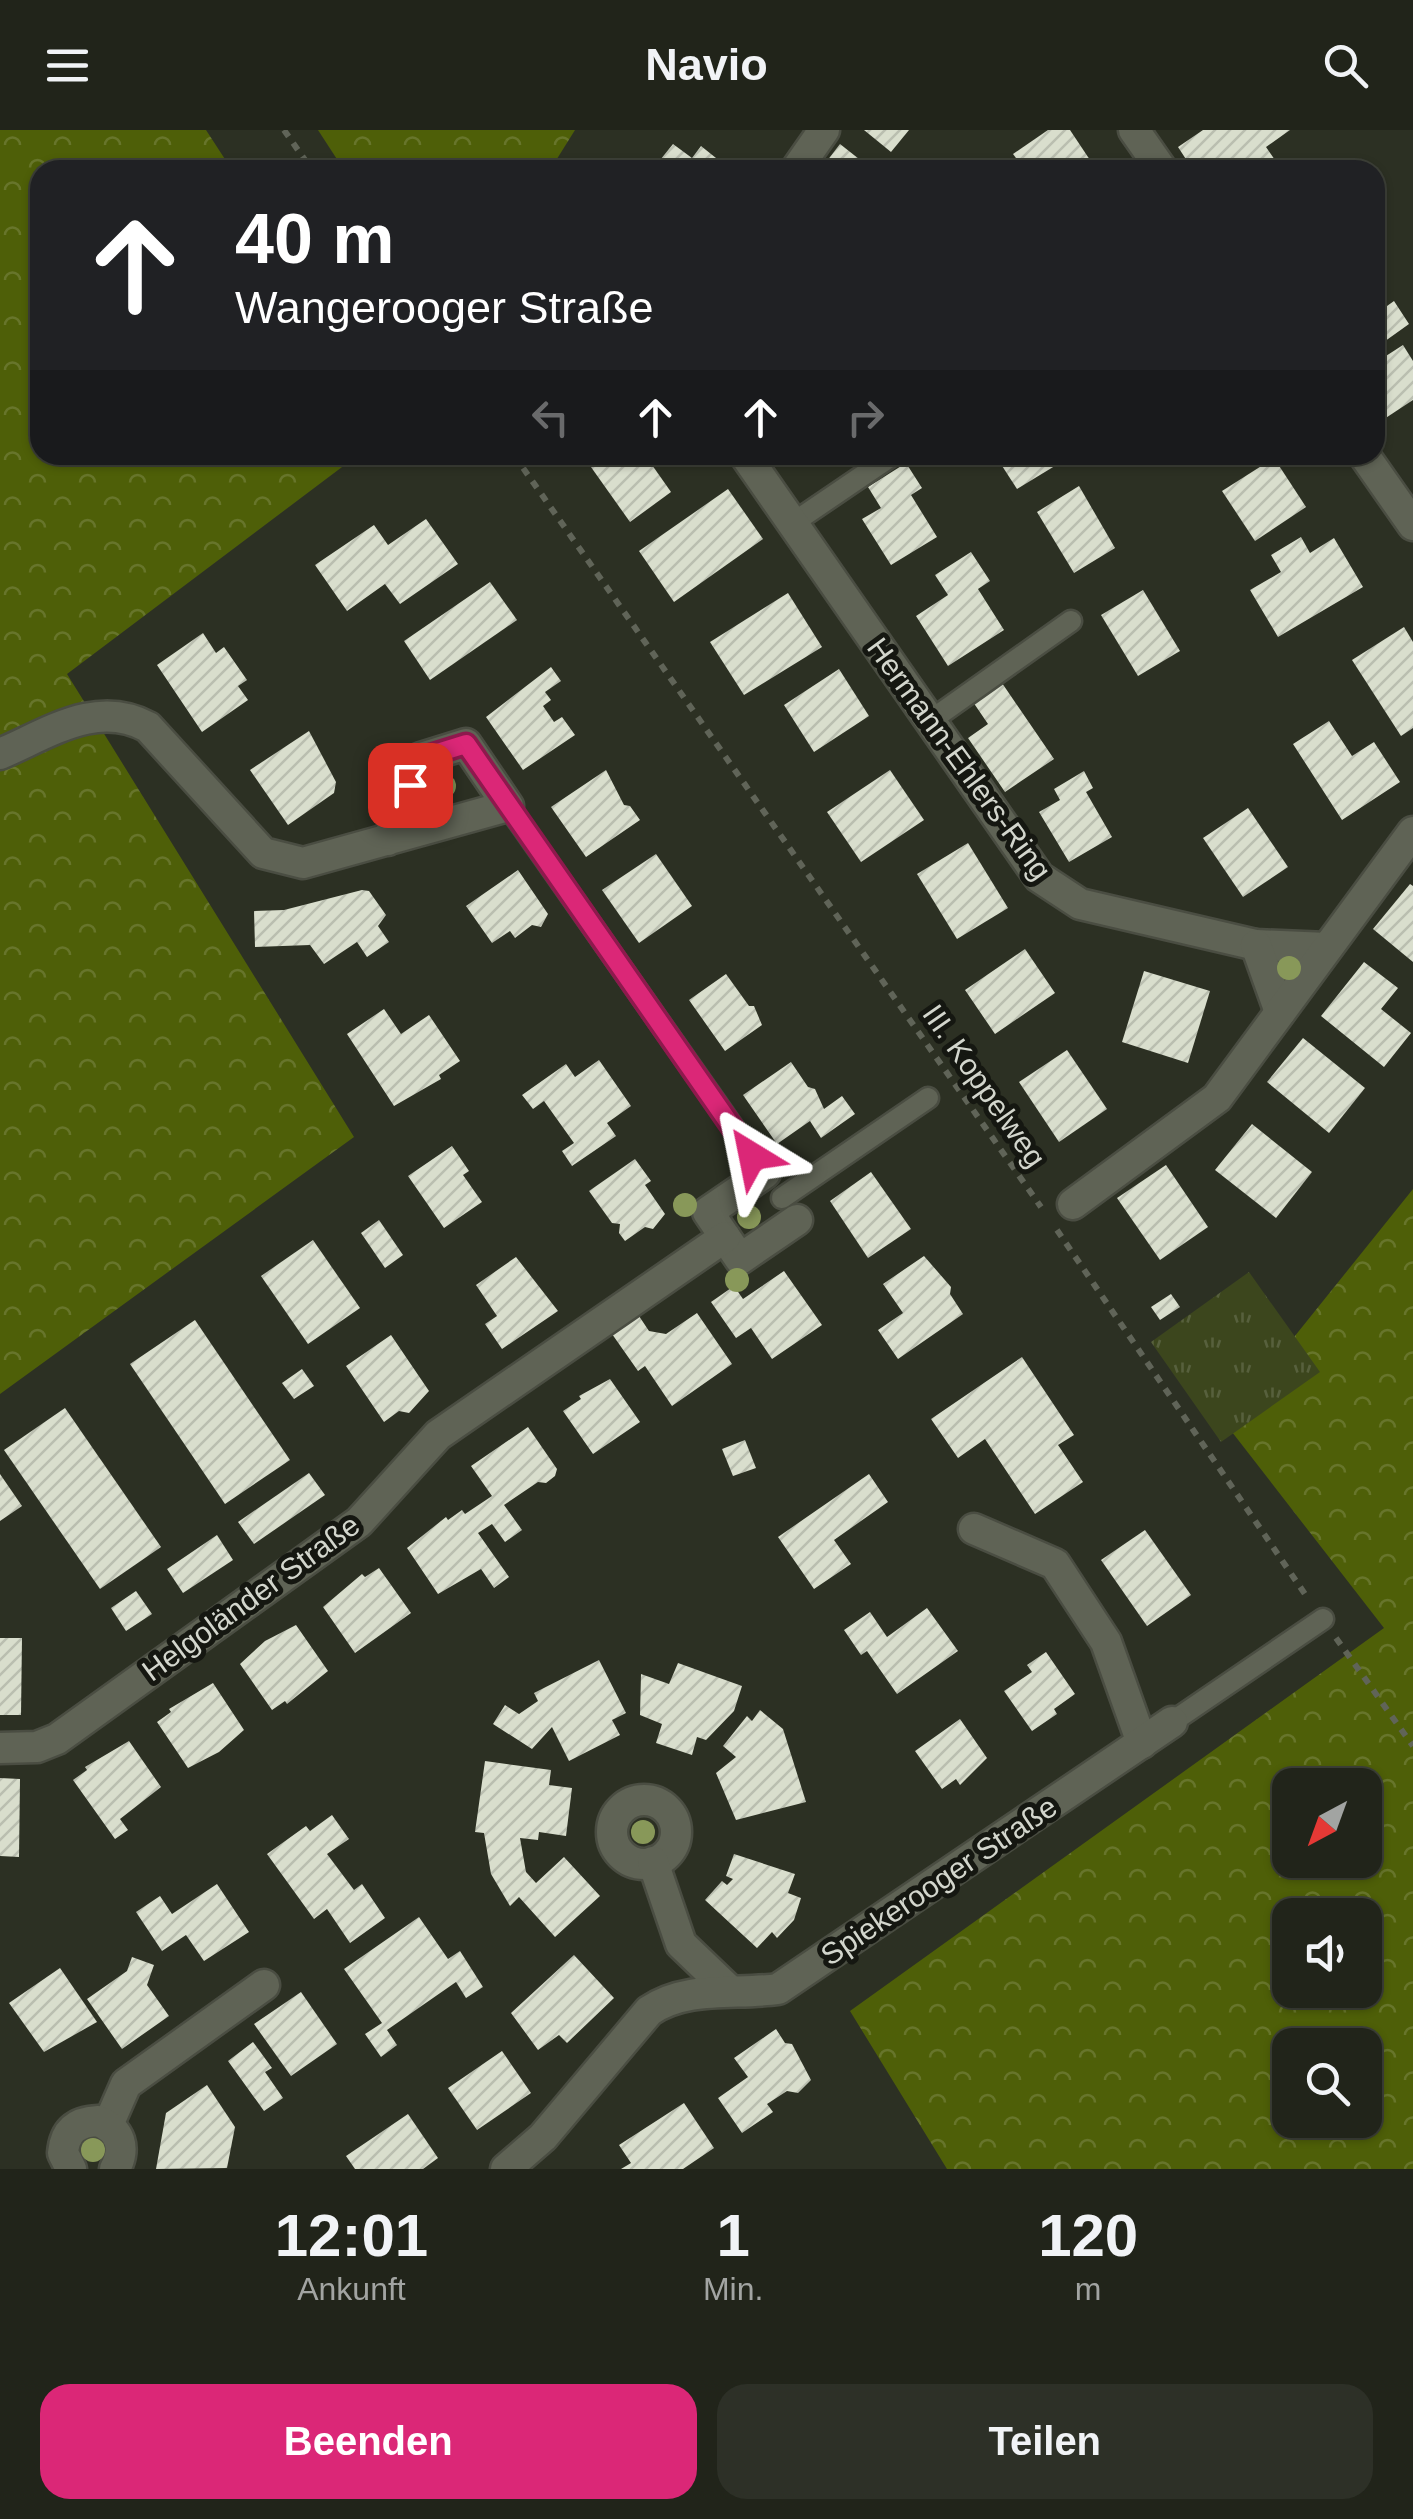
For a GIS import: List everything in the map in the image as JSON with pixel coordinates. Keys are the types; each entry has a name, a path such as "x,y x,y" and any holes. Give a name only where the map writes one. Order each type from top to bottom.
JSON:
{"street":[{"path":"803,160 824,130"},
{"path":"1134,130 1155,160"},
{"name":"Hermann-Ehlers-Ring","path":"753,465 1039,877 1056,892 1080,904 1256,945 1328,948"},
{"path":"1371,465 1413,524"},
{"path":"0,754 93,714 126,715 148,727 263,853 303,863 388,840 508,806 466,744 421,758 388,840"},
{"path":"1072,1204 1216,1098 1413,832"},
{"path":"1256,945 1280,1012"},
{"path":"781,1197 740,1259 708,1212 781,1197"},
{"name":"Helgoländer Straße","path":"0,1748 37,1748 57,1740 359,1522 438,1436 724,1236"},
{"path":"974,1529 1054,1564 1106,1642 1142,1742"},
{"name":"Spiekerooger Straße","path":"668,1998 694,1998 727,1988 754,1992 778,1989 1172,1722"},
{"path":"653,1862 681,1944 727,1988"},
{"path":"506,2169 543,2137 649,2011 668,1998 681,1944"},
{"path":"108,2124 126,2084 264,1985"},
{"path":"71,2169 63,2153 68,2132 86,2121 108,2124 122,2145 116,2169"},
{"path":"543,2137 546,2169"}],"lane":[{"path":"793,523 878,465"},
{"path":"930,721 1070,622"},
{"path":"508,806 781,1197 928,1098"},
{"path":"1172,1722 1322,1619"}],"path":[{"path":"284,130 305,160"},
{"name":"III. Koppelweg","path":"521,465 1413,1746"}],"green space":[{"path":"0,130 206,130 226,160 30,160 30,465 345,465 67,674 354,1137 0,1394"},
{"path":"318,130 575,130 556,160 338,160"},
{"path":"1413,1189 1413,2169 947,2169 850,2011 1384,1628 1225,1423"},
{"path":"1249,1272 1320,1372 1221,1442 1151,1342"}],"building":[{"path":"864,130 909,130 891,152"},
{"path":"1048,130 1070,130 1090,160 1018,160 1013,154"},
{"path":"1203,130 1290,130 1266,147 1275,160 1186,160 1178,147"},
{"path":"673,144 692,158 701,146 718,160 660,160"},
{"path":"840,144 860,160 828,160"},
{"path":"1394,301 1409,324 1385,341 1385,307"},
{"path":"1403,345 1413,361 1413,400 1385,418 1385,357"},
{"path":"590,465 652,465 671,492 630,522"},
{"path":"907,465 922,488 911,495 937,537 891,565 862,519 881,508 868,487"},
{"path":"1001,465 1056,465 1017,489"},
{"path":"1263,465 1279,465 1306,507 1255,541 1222,491"},
{"path":"1079,486 1115,548 1074,573 1037,512"},
{"path":"728,489 763,539 674,602 639,551"},
{"path":"426,519 458,564 400,604 385,584 347,611 315,565 374,525 388,545"},
{"path":"1301,537 1310,553 1334,538 1363,587 1278,637 1250,590 1281,572 1271,555"},
{"path":"971,552 990,581 978,589 1004,630 948,666 916,616 948,595 935,575"},
{"path":"490,582 517,620 430,680 404,641"},
{"path":"1143,590 1180,651 1138,676 1101,615"},
{"path":"788,593 822,647 744,695 710,642"},
{"path":"1404,627 1413,642 1413,728 1401,736 1352,660"},
{"path":"203,633 216,653 224,647 247,680 238,686 248,700 202,732 157,665"},
{"path":"551,667 561,681 545,692 551,700 543,706 554,722 562,717 575,735 523,770 486,717"},
{"path":"839,669 869,716 814,752 784,705"},
{"path":"1002,683 1054,759 1005,792 968,738 988,724 973,702"},
{"path":"1329,721 1352,756 1374,742 1400,782 1342,820 1293,744"},
{"path":"309,731 336,782 334,793 288,825 250,770"},
{"path":"606,770 624,805 630,806 640,820 586,857 551,807"},
{"path":"890,770 924,820 861,862 827,812"},
{"path":"1084,771 1093,788 1086,792 1112,837 1069,862 1039,812 1060,800 1054,789"},
{"path":"1248,808 1288,867 1243,897 1203,838"},
{"path":"968,843 1008,908 957,939 917,874"},
{"path":"656,854 692,906 639,943 602,890"},
{"path":"518,870 548,914 541,927 532,925 515,938 510,931 492,943 466,906"},
{"path":"1410,884 1413,886 1413,962 1373,929"},
{"path":"369,891 386,915 378,926 389,942 367,957 357,942 324,964 310,945 255,947 254,911 284,910"},
{"path":"1025,949 1055,993 995,1034 965,990"},
{"path":"1364,962 1398,988 1381,1009 1411,1033 1384,1067 1321,1016"},
{"path":"1144,971 1210,991 1188,1063 1122,1042"},
{"path":"726,974 749,1006 754,1006 762,1025 725,1051 689,1000"},
{"path":"384,1009 401,1034 429,1015 460,1061 439,1075 441,1079 394,1106 347,1034"},
{"path":"1303,1038 1365,1088 1329,1133 1267,1082"},
{"path":"1067,1050 1107,1109 1059,1142 1019,1082"},
{"path":"599,1060 631,1106 607,1123 616,1136 572,1166 562,1151 574,1143 544,1101 533,1109 522,1095 566,1064 575,1077"},
{"path":"791,1062 808,1087 815,1089 824,1109 842,1096 855,1114 821,1138 810,1121 777,1144 743,1095"},
{"path":"1252,1124 1312,1172 1276,1218 1215,1170"},
{"path":"452,1146 469,1171 463,1175 482,1202 444,1228 408,1176"},
{"path":"635,1159 651,1181 645,1185 665,1214 653,1229 645,1227 625,1241 619,1233 620,1224 612,1223 589,1191"},
{"path":"1166,1165 1208,1227 1160,1260 1117,1198"},
{"path":"871,1172 911,1229 868,1258 830,1201"},
{"path":"379,1220 403,1255 385,1268 361,1233"},
{"path":"313,1240 360,1308 308,1344 261,1276"},
{"path":"924,1256 951,1287 950,1294 963,1314 898,1359 878,1330 903,1313 883,1284"},
{"path":"516,1257 558,1311 502,1349 485,1324 497,1316 476,1285"},
{"path":"784,1271 822,1325 772,1359 751,1328 736,1338 711,1302 734,1286 743,1299"},
{"path":"1171,1294 1180,1307 1160,1320 1151,1307"},
{"path":"697,1313 732,1364 672,1406 645,1366 638,1371 612,1334 639,1316 649,1331 666,1334"},
{"path":"195,1320 290,1460 225,1504 130,1364"},
{"path":"391,1335 429,1391 409,1413 399,1411 384,1422 346,1366"},
{"path":"1022,1357 1074,1435 1058,1445 1083,1482 1035,1514 985,1439 958,1458 931,1419"},
{"path":"302,1369 314,1386 294,1399 282,1383"},
{"path":"610,1379 640,1422 593,1454 563,1411 581,1399 579,1396"},
{"path":"65,1408 161,1547 100,1589 4,1450"},
{"path":"528,1427 557,1469 555,1476 546,1483 538,1482 504,1505 522,1530 505,1542 492,1524 478,1533 509,1577 494,1588 481,1569 438,1594 407,1548 446,1517 448,1520 462,1510 465,1514 492,1496 471,1466"},
{"path":"745,1440 756,1468 733,1476 722,1449"},
{"path":"309,1473 325,1495 254,1544 238,1522"},
{"path":"0,1474 22,1506 0,1521"},
{"path":"869,1474 888,1502 834,1540 851,1564 814,1589 778,1537"},
{"path":"1145,1530 1191,1595 1147,1626 1101,1560"},
{"path":"217,1535 233,1560 183,1593 167,1569"},
{"path":"379,1568 411,1613 355,1653 323,1607 362,1574 365,1577"},
{"path":"136,1591 152,1614 126,1631 111,1608"},
{"path":"927,1608 958,1651 897,1694 867,1651 861,1655 844,1630 870,1612 887,1637"},
{"path":"296,1625 328,1671 287,1704 285,1701 272,1710 240,1664 265,1641"},
{"path":"0,1638 22,1638 21,1715 0,1715"},
{"path":"1046,1652 1075,1694 1054,1709 1057,1714 1032,1731 1004,1691 1032,1672 1027,1665"},
{"path":"599,1660 626,1713 612,1720 620,1735 569,1761 552,1727 532,1749 493,1724 505,1705 519,1714 538,1701 534,1693"},
{"path":"678,1663 742,1686 734,1711 706,1740 697,1737 692,1755 656,1743 662,1724 640,1715 641,1674 669,1684"},
{"path":"213,1683 244,1730 219,1752 188,1768 157,1722 171,1712 169,1709"},
{"path":"760,1710 783,1729 806,1802 736,1820 716,1773 736,1757 723,1746 747,1716 752,1721"},
{"path":"960,1719 987,1758 960,1785 956,1779 942,1789 915,1751"},
{"path":"129,1741 161,1787 120,1819 128,1830 115,1839 73,1780 87,1770 85,1767"},
{"path":"485,1761 551,1770 549,1785 572,1788 566,1836 539,1832 538,1840 520,1838 526,1872 536,1883 564,1857 600,1896 555,1937 519,1897 510,1906 491,1874 484,1833 475,1832"},
{"path":"0,1778 20,1779 19,1857 0,1856"},
{"path":"332,1815 349,1839 327,1854 354,1890 362,1884 385,1918 350,1943 327,1909 314,1919 267,1854 306,1826 310,1831"},
{"path":"734,1854 795,1874 788,1893 801,1898 794,1920 777,1938 772,1932 757,1948 705,1900 722,1881 727,1885 733,1879 726,1876"},
{"path":"217,1884 249,1932 204,1961 186,1935 162,1951 136,1912 160,1896 172,1914"},
{"path":"419,1917 448,1959 460,1951 483,1987 466,1998 456,1982 387,2030 397,2045 381,2057 365,2034 382,2023 344,1969"},
{"path":"574,1955 614,1998 567,2043 559,2035 538,2050 511,2013"},
{"path":"132,1957 154,1965 147,1985 169,2016 122,2049 87,1999 127,1971"},
{"path":"60,1968 97,2022 44,2052 9,2003"},
{"path":"301,1992 337,2044 291,2076 254,2024"},
{"path":"776,2029 785,2043 792,2044 811,2080 798,2093 787,2091 767,2104 773,2112 742,2133 718,2098 748,2077 734,2058"},
{"path":"253,2042 272,2068 265,2072 283,2098 264,2111 228,2061"},
{"path":"502,2051 531,2093 477,2130 448,2088"},
{"path":"207,2085 235,2127 227,2168 156,2169 166,2113"},
{"path":"684,2103 714,2148 683,2169 621,2169 631,2163 619,2145"},
{"path":"408,2114 438,2158 423,2169 355,2169 346,2156"}],"route":[{"path":"410,785 421,758 466,744 752,1156"}]}
